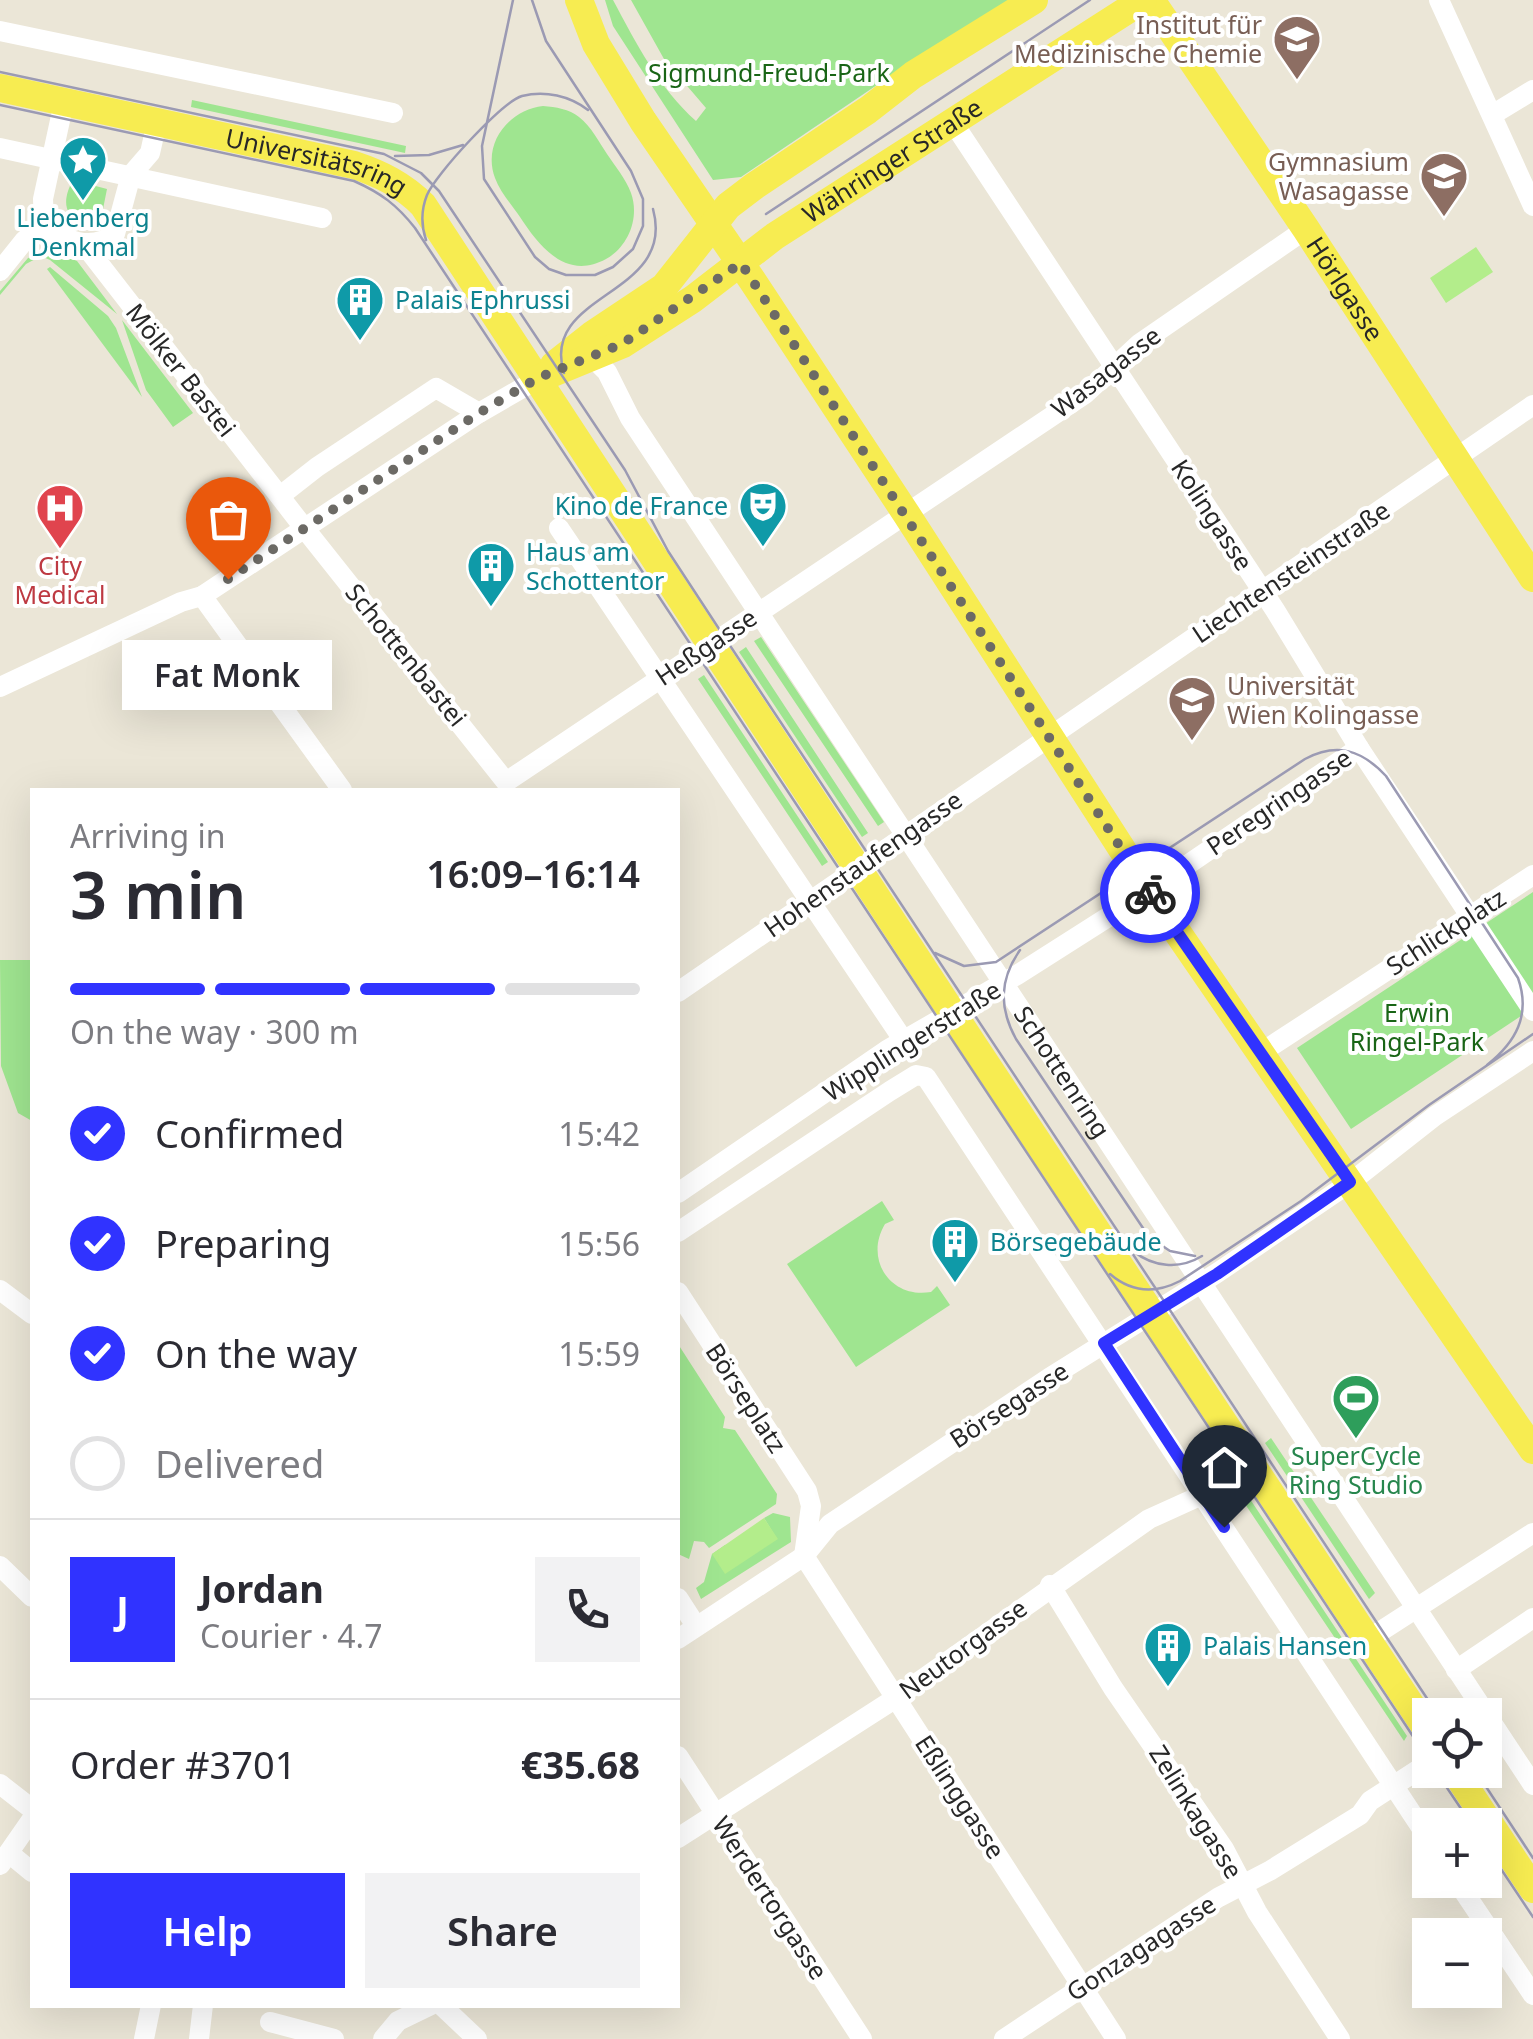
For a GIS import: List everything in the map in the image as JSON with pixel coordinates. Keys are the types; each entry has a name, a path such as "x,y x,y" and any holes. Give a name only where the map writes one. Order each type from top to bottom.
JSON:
{"main road":[{"path":"579,0 596,44 643,121 907,515 1148,891 1270,1047 1350,1182 1533,1450"},
{"path":"1034,0 912,74 868,110 728,206 664,286 538,378 1412,1707"},
{"name":"Währinger Straße","path":"1044,61 1097,21 1109,0"},
{"name":"Währinger Straße","path":"538,378 622,344 774,236 1144,0"},
{"name":"Hörlgasse","path":"1152,0 1533,578"},
{"name":"Universitätsring","path":"0,88 354,165 407,189 424,205 538,378"},
{"path":"1466,1788 1533,1888"}],"street":[{"path":"1439,0 1533,206"},
{"path":"0,31 393,113"},
{"path":"1492,115 1533,90"},
{"path":"0,271 44,224 43,199 64,102"},
{"name":"Kolingasse","path":"952,121 1533,1012"},
{"path":"83,243 98,243 115,234 131,176 150,153 157,122"},
{"name":"Universitätsring","path":"0,148 322,218"},
{"name":"Mölker Bastei","path":"44,224 60,236 83,243 305,529"},
{"name":"Wasagasse","path":"907,515 1085,394 1139,344 1306,229"},
{"name":"Schottenring","path":"593,358 607,372 630,418 1533,1785"},
{"path":"0,687 181,602 202,596 538,378"},
{"path":"280,496 436,388 479,413"},
{"name":"Liechtensteinstraße","path":"1048,736 1533,405"},
{"name":"Heßgasse","path":"506,782 907,515"},
{"path":"559,528 904,1041"},
{"name":"Schottenbastei","path":"305,529 506,782"},
{"path":"202,596 341,788"},
{"name":"Hohenstaufengasse","path":"680,991 1048,736"},
{"name":"Peregringasse","path":"1148,891 1359,748"},
{"name":"Schlickplatz","path":"1270,1047 1533,875"},
{"name":"Wipplingerstraße","path":"680,1192 904,1041 1148,891"},
{"path":"1350,1182 1435,1116 1533,1051"},
{"name":"Wipplingerstraße","path":"680,1231 916,1074 926,1077 1104,1343"},
{"name":"Börsegasse","path":"680,1638 804,1556 830,1524 1104,1343 1201,1284 1350,1182"},
{"path":"0,1290 30,1312"},
{"name":"Börseplatz","path":"680,1295 807,1491 812,1506 830,1524"},
{"path":"1104,1343 1412,1814"},
{"name":"Neutorgasse","path":"680,1837 896,1698 1149,1518 1202,1495 1249,1462"},
{"path":"804,1556 812,1506"},
{"path":"1367,1640 1533,1533"},
{"name":"Eßlinggasse","path":"804,1556 1116,2039"},
{"path":"0,1566 30,1595"},
{"name":"Zelinkagasse","path":"1050,1586 1113,1688 1224,1849 1242,1886 1340,2039"},
{"path":"680,1601 696,1626"},
{"path":"1456,1670 1533,1618"},
{"name":"Werdertorgasse","path":"680,1759 862,2039"},
{"name":"Gonzagagasse","path":"1004,2039 1219,1896 1360,1816 1370,1800 1412,1774"},
{"path":"0,1784 30,1807"},
{"path":"30,1821 4,1859 30,1871"},
{"path":"1468,1898 1533,1995"},
{"path":"144,2039 150,2008"},
{"path":"199,2039 204,2008"},
{"path":"384,2039 398,2021 425,2008"},
{"path":"444,2008 476,2039"},
{"path":"270,2022 334,2039"}],"green space":[{"name":"Sigmund-Freud-Park","path":"605,0 613,0 660,80 696,121 706,108 664,59 631,0 1013,0 905,66 741,177 713,180 613,26"},
{"path":"192,100 406,146 405,153 191,107"},
{"path":"543,106 567,110 583,121 631,193 633,222 626,239 614,254 592,265 566,263 545,249 495,178 492,153 501,130 519,114"},
{"path":"73,180 107,189 97,219 82,223 70,215 66,199"},
{"path":"1476,247 1493,272 1446,303 1430,278"},
{"path":"53,251 77,261 117,314 41,256 26,264 0,295 28,258"},
{"path":"50,267 108,316 142,397 47,269"},
{"path":"122,320 193,413 173,427 146,390"},
{"path":"761,637 884,822 878,826 754,641"},
{"path":"746,647 868,833 862,837 739,652"},
{"path":"704,675 828,862 822,866 698,679"},
{"name":"Erwin Ringel-Park","path":"1533,892 1533,1008 1351,1129 1297,1048"},
{"path":"0,960 30,960 30,1120 18,1113 1,1066"},
{"path":"882,1201 894,1220 885,1224 879,1237 880,1263 885,1274 893,1283 916,1293 931,1292 937,1286 950,1305 856,1367 787,1264"},
{"path":"680,1347 725,1417 723,1428 735,1430 777,1494 776,1504 709,1548 704,1542 694,1541 689,1559 680,1555"},
{"path":"1271,1438 1375,1593 1369,1599 1265,1443"},
{"path":"1248,1496 1407,1736 1404,1741 1243,1501"},
{"path":"773,1513 790,1517 791,1542 701,1599 696,1588 704,1582 712,1554 725,1545 777,1539 764,1518"},
{"path":"764,1518 778,1539 725,1574 712,1554"}],"tram line":[{"path":"513,0 482,146 484,179 535,257 549,269 566,275 595,275 613,267 633,249 643,226 643,199 631,171 546,41 532,0"},
{"path":"766,214 1090,0"},
{"path":"0,72 384,154 421,173 439,191 625,470 668,551 723,635 1427,1698"},
{"path":"426,240 423,212 427,195 442,172 500,111 522,96 539,94 565,98 588,110"},
{"path":"0,105 354,181 388,200 415,228 1412,1735"},
{"path":"395,156 429,155 463,145"},
{"path":"564,373 562,346 571,326 646,260 655,238 653,209"},
{"path":"935,953 964,966 996,962 1305,759 1328,751 1348,751 1368,760 1386,776 1518,978 1522,1016 1506,1047 1487,1065"},
{"path":"1020,950 1008,972 1004,994 1006,1016 1016,1039 1149,1237 1170,1251 1195,1256"},
{"path":"1110,1274 1126,1285 1144,1289 1180,1281 1301,1201 1429,1105 1533,1034"},
{"path":"1133,1251 1166,1265 1202,1256"},
{"path":"1447,1788 1461,1808"},
{"path":"1487,1788 1533,1858"},
{"path":"1502,1870 1533,1917"}],"way so far":[{"path":"228,579 479,413 538,378 622,344 741,263 1150,893"}],"place":[{"name":"Institut für Medizinische Chemie","path":"1297,82"},
{"name":"Liebenberg Denkmal","path":"83,202"},
{"name":"Gymnasium Wasagasse","path":"1444,218"},
{"name":"Palais Ephrussi","path":"360,342"},
{"name":"Kino de France","path":"763,548"},
{"name":"City Medical","path":"60,550"},
{"name":"Fat Monk","path":"228,579"},
{"name":"Haus am Schottentor","path":"491,608"},
{"name":"Universität Wien Kolingasse","path":"1192,742"},
{"name":"Börsegebäude","path":"955,1284"},
{"name":"SuperCycle Ring Studio","path":"1356,1440"},
{"name":"Palais Hansen","path":"1168,1688"}],"route":[{"path":"1150,893 1350,1182 1217,1274 1104,1343 1224,1527"}]}
